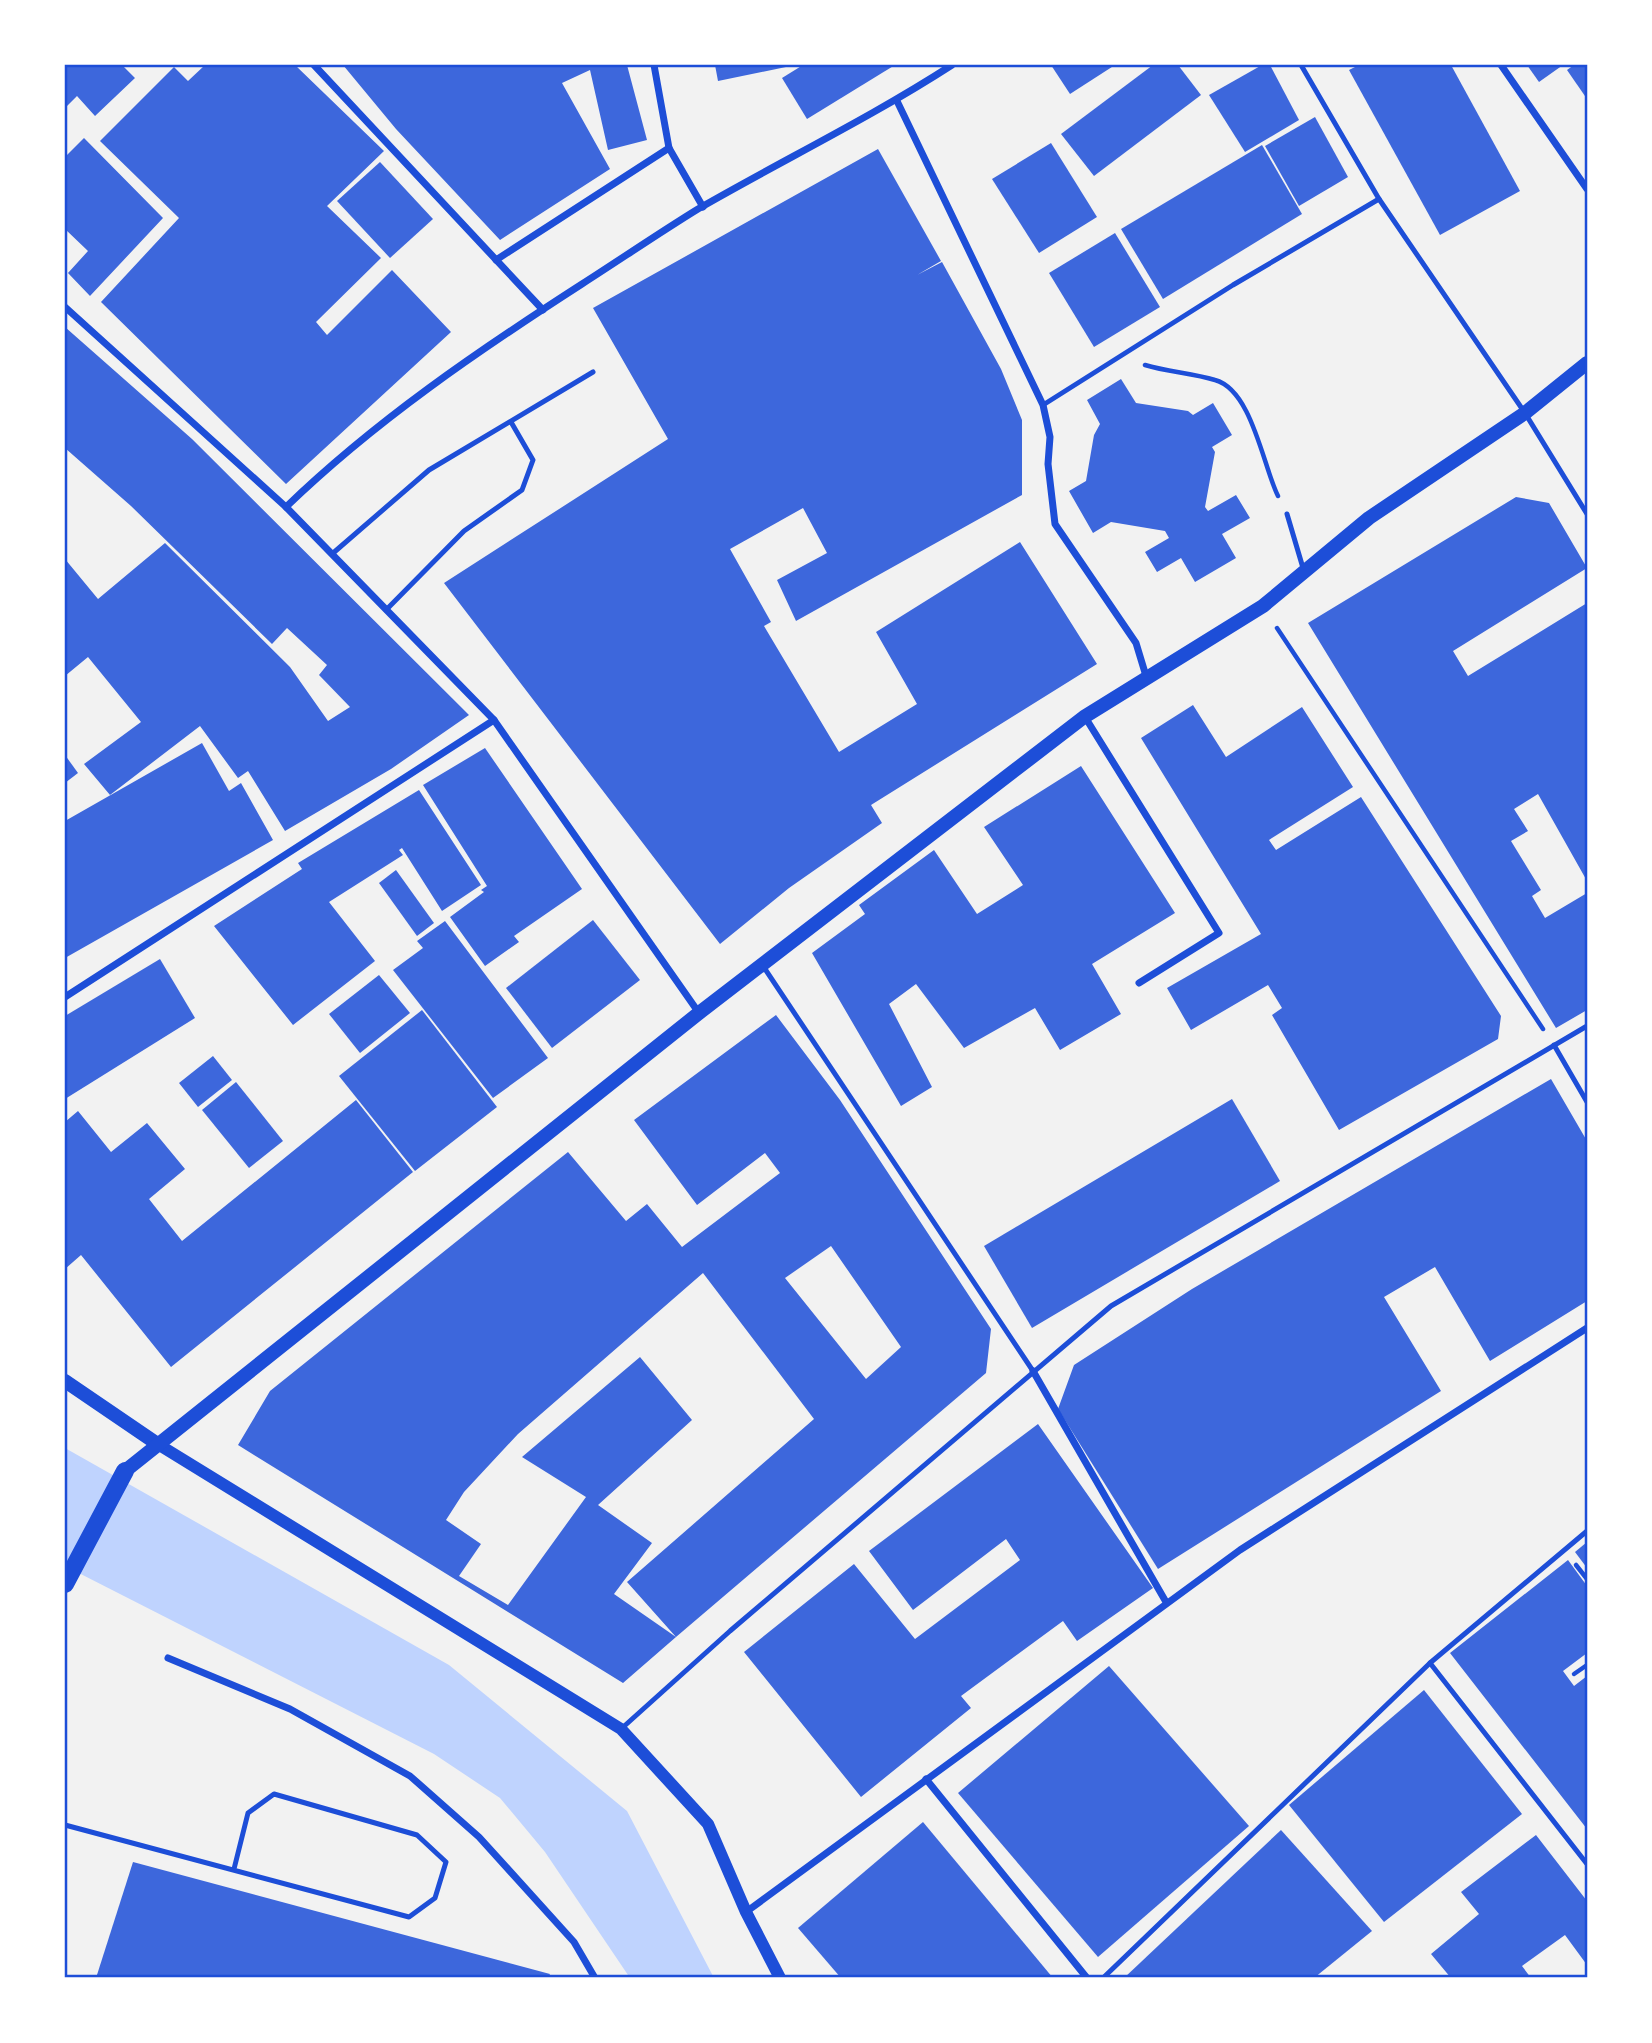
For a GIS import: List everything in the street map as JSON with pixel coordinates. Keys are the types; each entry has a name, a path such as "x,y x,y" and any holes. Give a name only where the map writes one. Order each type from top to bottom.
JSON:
{"main road":[{"path":"65,1584 125,1471 156,1443 762,963 1084,717 1146,676 1263,607 1369,517 1525,413 1587,363"},
{"path":"65,1381 156,1443"}],"street":[{"path":"314,65 542,310"},
{"path":"654,65 669,148 703,207"},
{"path":"286,508 328,467 394,414 542,310 703,207 897,101 952,65"},
{"path":"1501,65 1587,189"},
{"path":"897,101 1043,405 1050,437 1048,464 1055,524 1136,643 1146,676"},
{"path":"496,260 669,148"},
{"path":"65,307 286,508 494,720 699,1013"},
{"path":"1084,717 1219,933 1139,983"},
{"path":"65,997 494,720"},
{"path":"746,1912 1166,1602 1252,1542 1587,1328"},
{"path":"1033,1371 1166,1602"},
{"path":"156,1443 621,1729 708,1824 746,1912 780,1978"},
{"path":"168,1658 290,1709 410,1776 479,1837 574,1942 594,1978"},
{"path":"926,1779 1087,1978"}],"lane":[{"path":"1301,65 1378,198 1525,413 1587,513"},
{"path":"1043,405 1118,356 1378,198"},
{"path":"332,555 429,470 593,372"},
{"path":"386,610 464,531 522,490 533,460 511,422"},
{"path":"1287,514 1305,573"},
{"path":"762,963 1033,1371"},
{"path":"621,1729 730,1631 1111,1306 1587,1026"},
{"path":"1554,1045 1587,1102"},
{"path":"1103,1978 1430,1663 1587,1531"},
{"path":"1430,1663 1587,1864"},
{"path":"65,1825 409,1917 435,1898 446,1862 417,1835 274,1794 248,1813 234,1869"}],"path":[{"path":"1118,356 1171,373 1218,380 1244,405 1259,438 1266,472 1287,514"},
{"path":"1263,607 1554,1045"},
{"path":"1574,1674 1587,1665"}],"water":[{"path":"65,1448 449,1665 627,1811 714,1978 630,1978 545,1852 500,1798 434,1754 65,1566"}],"building":[{"path":"65,65 122,65 135,78 95,116 77,96 65,108"},
{"path":"205,65 295,65 384,151 327,206 381,258 316,322 327,335 392,270 451,332 286,484 101,302 179,218 100,141 174,67 188,81"},
{"path":"343,65 627,65 647,140 608,150 590,70 562,83 610,169 500,240 396,129"},
{"path":"715,65 786,65 786,67 718,81"},
{"path":"803,65 895,65 807,119 782,78"},
{"path":"1051,65 1115,65 1070,94"},
{"path":"1153,65 1178,65 1201,95 1094,176 1061,134"},
{"path":"1262,65 1270,65 1299,120 1245,152 1209,95"},
{"path":"1359,65 1451,65 1520,191 1440,235 1349,70"},
{"path":"1527,65 1563,65 1539,82"},
{"path":"1574,65 1587,65 1587,99 1567,70"},
{"path":"1315,117 1348,177 1299,206 1265,146"},
{"path":"84,138 163,218 90,296 68,273 88,251 65,229 65,157"},
{"path":"1051,143 1097,217 1039,253 992,179"},
{"path":"1262,145 1302,214 1163,299 1121,229"},
{"path":"878,149 941,261 917,275 942,262 1001,369 1022,420 1022,495 796,621 777,580 827,553 803,508 730,549 771,622 764,626 839,752 917,704 876,632 1020,542 1097,664 871,805 882,823 789,888 720,944 444,583 668,439 593,308"},
{"path":"380,162 433,219 390,258 337,201"},
{"path":"1115,233 1160,307 1094,347 1049,273"},
{"path":"65,327 192,439 469,715 391,769 285,831 248,771 238,778 200,726 110,795 84,764 141,722 88,657 65,676 65,559 98,599 165,543 290,667 328,721 350,707 319,675 327,665 287,628 272,644 131,506 65,448"},
{"path":"1121,379 1136,403 1188,411 1193,415 1213,403 1232,435 1212,447 1215,452 1205,507 1208,511 1236,495 1250,518 1222,534 1236,558 1195,582 1181,558 1157,572 1145,552 1169,538 1165,531 1111,522 1093,533 1069,491 1086,481 1094,435 1100,424 1087,400"},
{"path":"1516,497 1549,503 1587,568 1453,651 1468,676 1587,603 1587,881 1538,794 1514,809 1528,831 1511,841 1541,890 1532,896 1545,918 1587,893 1587,1010 1556,1028 1308,623"},
{"path":"1193,705 1226,757 1302,707 1353,787 1269,840 1276,850 1361,797 1501,1016 1498,1039 1339,1130 1272,1015 1282,1008 1268,985 1191,1030 1167,988 1261,934 1141,738"},
{"path":"202,743 229,791 241,783 273,840 65,958 65,821"},
{"path":"485,748 582,889 514,936 519,942 485,966 450,917 484,892 481,890 487,886 423,785"},
{"path":"65,755 78,773 65,783"},
{"path":"1081,766 1175,913 1092,964 1121,1014 1060,1050 1035,1008 964,1048 916,984 889,1004 932,1087 901,1106 812,953 865,914 859,905 934,850 977,914 1023,885 984,827"},
{"path":"419,790 481,885 442,911 402,848 399,850 403,855 329,902 375,961 293,1025 214,926 302,869 298,863"},
{"path":"396,870 434,923 417,936 379,883"},
{"path":"593,920 640,980 552,1048 506,988"},
{"path":"445,921 548,1058 493,1098 393,970 423,948 417,941"},
{"path":"160,959 195,1018 65,1099 65,1016"},
{"path":"379,975 410,1013 360,1053 329,1014"},
{"path":"422,1010 497,1107 415,1171 339,1076"},
{"path":"776,1015 840,1100 991,1329 986,1373 623,1683 238,1445 270,1391 568,1152 626,1221 647,1204 682,1247 780,1173 765,1153 697,1205 634,1120","holes":["831,1246 901,1347 866,1379 785,1278","703,1273 814,1419 627,1582 676,1637 614,1594 652,1543 598,1505 692,1420 640,1357 522,1457 586,1497 508,1605 459,1576 481,1544 446,1520 464,1492 518,1434"]},
{"path":"213,1056 232,1080 198,1107 179,1083"},
{"path":"1551,1079 1587,1141 1587,1301 1490,1361 1435,1267 1384,1297 1441,1391 1158,1569 1058,1409 1074,1365 1192,1289"},
{"path":"236,1082 283,1141 249,1168 202,1110"},
{"path":"1232,1099 1280,1181 1032,1328 984,1246"},
{"path":"356,1100 413,1172 171,1367 81,1255 65,1269 65,1122 78,1111 111,1152 147,1123 185,1169 149,1199 182,1241"},
{"path":"1038,1424 1153,1588 1077,1641 1063,1621 961,1696 971,1708 861,1797 744,1652 854,1564 915,1639 1020,1560 1006,1539 913,1610 869,1551"},
{"path":"1587,1542 1587,1568 1575,1552"},
{"path":"1568,1560 1587,1586 1587,1653 1563,1671 1574,1686 1587,1676 1587,1829 1450,1653"},
{"path":"1109,1666 1249,1826 1098,1957 958,1793"},
{"path":"1424,1690 1522,1814 1384,1922 1289,1805"},
{"path":"923,1822 1053,1978 841,1978 798,1928"},
{"path":"1281,1830 1372,1931 1314,1978 1124,1978"},
{"path":"1536,1835 1587,1901 1587,1965 1565,1935 1522,1966 1531,1978 1451,1978 1431,1954 1479,1914 1461,1892"},
{"path":"133,1862 550,1974 548,1978 96,1978"}]}
